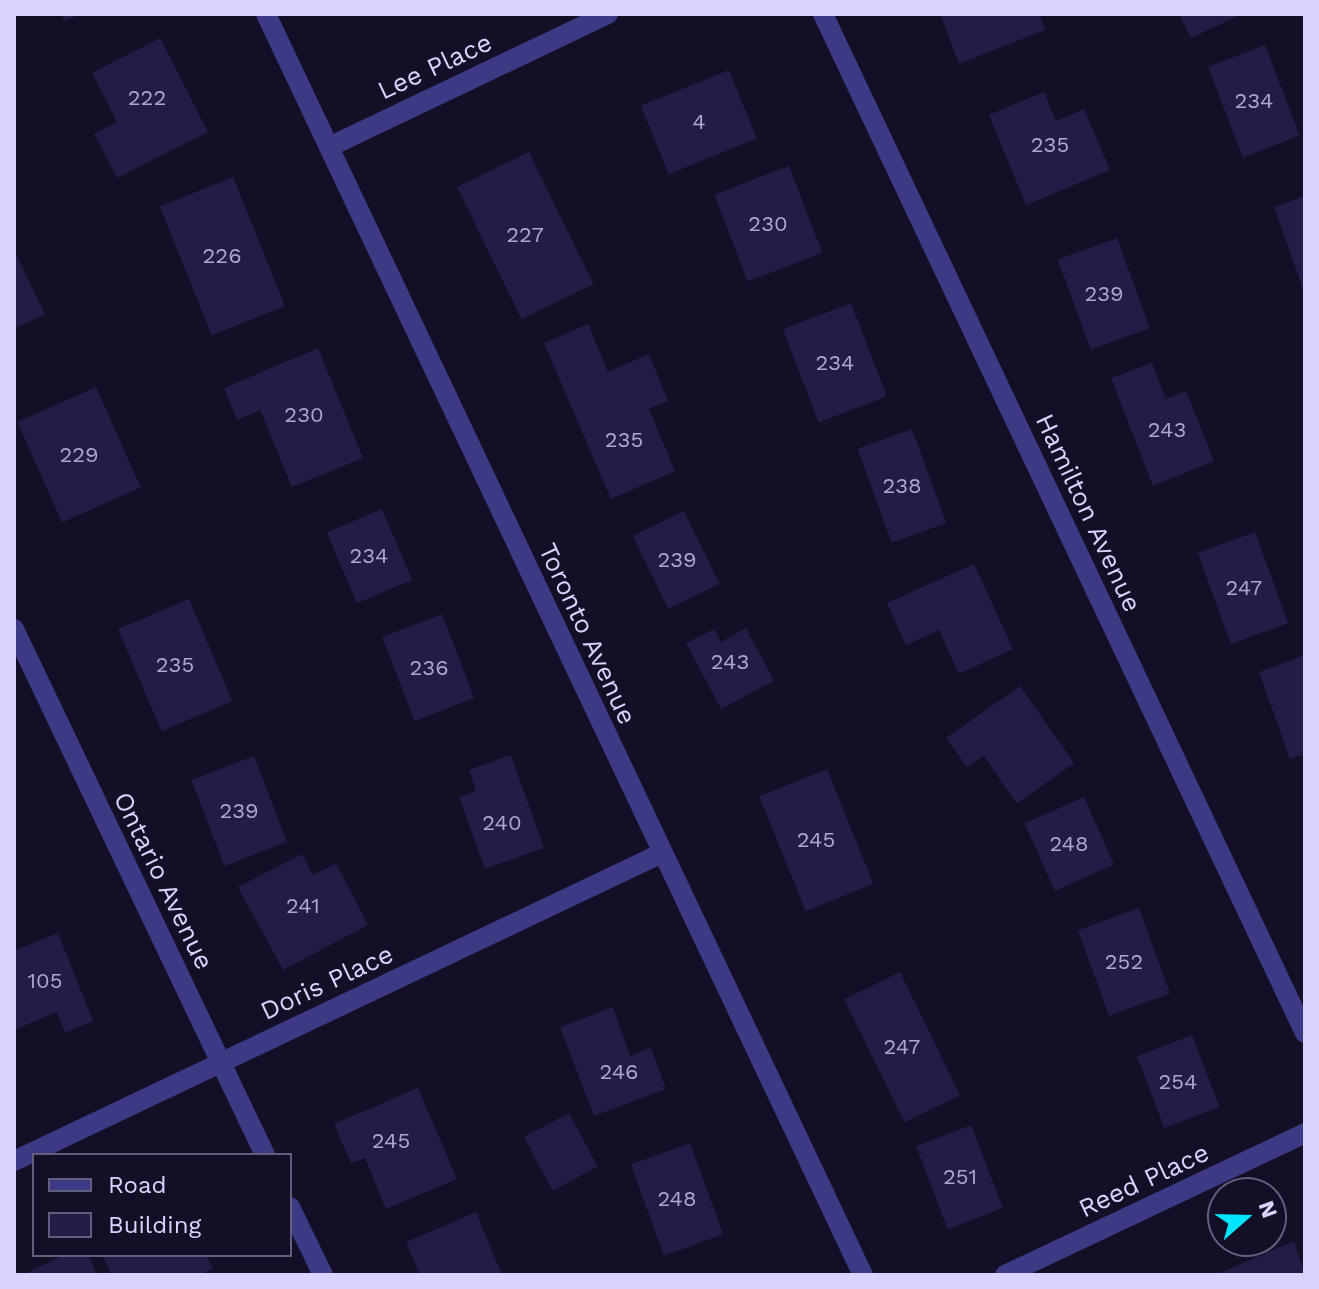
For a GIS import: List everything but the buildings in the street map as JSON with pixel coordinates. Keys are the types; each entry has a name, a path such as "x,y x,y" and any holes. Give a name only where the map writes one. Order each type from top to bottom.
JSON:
{"street":[{"name":"Toronto Avenue","path":"266,14 863,1275"},
{"name":"Lee Place","path":"329,147 608,14"},
{"name":"Hamilton Avenue","path":"823,14 1305,1033"},
{"name":"Ontario Avenue","path":"14,629 264,1153"},
{"name":"Doris Place","path":"14,1161 662,853"},
{"name":"Reed Place","path":"1005,1275 1305,1133"},
{"path":"292,1211 323,1275"}]}
